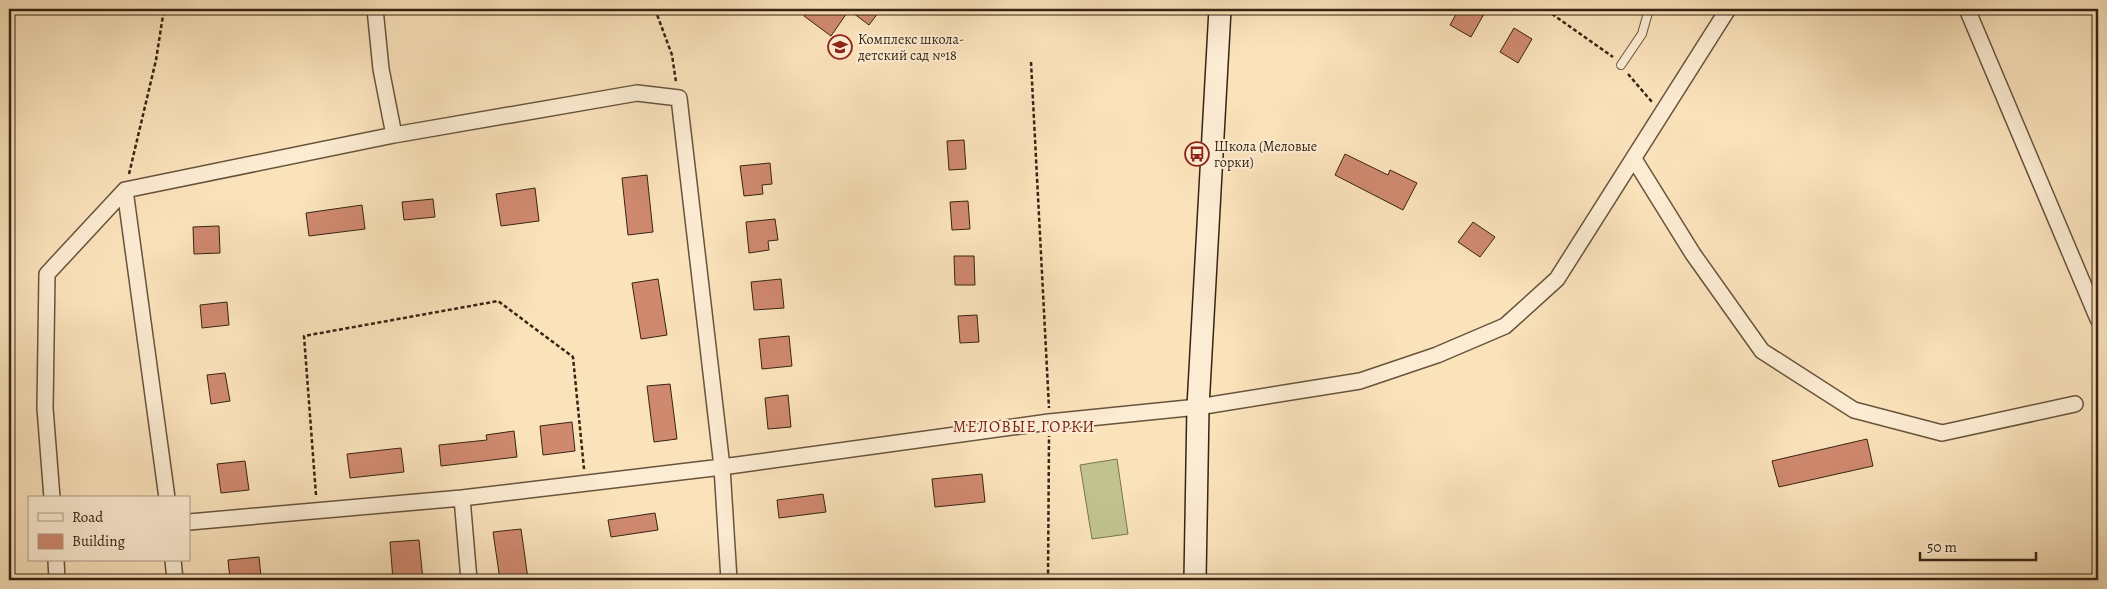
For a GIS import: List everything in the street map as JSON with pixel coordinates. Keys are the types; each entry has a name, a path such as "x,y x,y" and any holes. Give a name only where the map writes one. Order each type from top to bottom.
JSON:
{"street":[{"path":"375,9 381,69 394,135"},
{"path":"1195,580 1198,407 1220,9"},
{"path":"190,522 462,498 722,467 1050,422 1198,407 1360,381 1437,355 1506,326 1557,280 1663,115 1728,9"},
{"path":"1967,9 2098,319"},
{"path":"52,496 44,408 47,274 125,190 394,135 636,93 679,98 722,467 730,580"},
{"path":"1634,158 1693,254 1762,351 1854,410 1942,433 2075,404"},
{"path":"125,190 167,496"},
{"path":"462,498 469,580"},
{"path":"56,562 57,580"},
{"path":"173,562 175,580"}],"lane":[{"path":"1621,65 1642,34 1649,9"}],"path":[{"path":"125,190 156,60 164,9"},
{"path":"655,9 672,55 679,98"},
{"path":"1540,9 1560,20 1615,59 1663,115"},
{"path":"1030,62 1050,422 1048,580"},
{"path":"317,510 304,336 498,301 573,357 585,483"}],"green space":[{"path":"1117,459 1128,534 1092,539 1080,465"}],"building":[{"path":"809,9 881,9 869,25 849,10 831,36 804,16"},
{"path":"1459,9 1474,9 1484,14 1471,37 1450,25"},
{"path":"1514,28 1532,39 1518,63 1500,52"},
{"path":"964,140 966,169 949,170 947,141"},
{"path":"1345,154 1388,175 1390,170 1417,183 1403,210 1335,175"},
{"path":"770,163 772,184 762,185 763,194 744,196 740,166"},
{"path":"647,175 653,232 628,235 622,178"},
{"path":"535,188 539,221 501,226 496,194"},
{"path":"433,199 435,217 404,220 402,202"},
{"path":"968,201 970,229 952,230 950,202"},
{"path":"362,205 365,229 309,236 306,213"},
{"path":"775,219 778,240 768,241 769,250 749,253 746,222"},
{"path":"1473,222 1495,237 1480,257 1458,242"},
{"path":"219,226 220,253 194,254 193,227"},
{"path":"954,256 974,256 975,285 955,285"},
{"path":"658,279 667,335 641,339 632,283"},
{"path":"781,279 784,308 754,310 751,282"},
{"path":"227,302 229,325 202,328 200,305"},
{"path":"977,315 979,342 960,343 958,316"},
{"path":"789,336 792,366 762,369 759,339"},
{"path":"225,373 230,401 211,404 207,375"},
{"path":"670,384 677,439 654,442 647,386"},
{"path":"788,395 791,427 768,429 765,398"},
{"path":"572,422 575,451 543,455 540,426"},
{"path":"514,431 517,457 441,466 439,445 487,440 486,435"},
{"path":"1867,439 1873,466 1779,487 1772,461"},
{"path":"401,448 404,472 350,478 347,454"},
{"path":"245,461 249,490 221,493 217,464"},
{"path":"982,474 985,502 935,507 932,479"},
{"path":"823,494 826,512 779,518 777,500"},
{"path":"655,513 658,530 611,537 608,520"},
{"path":"521,529 528,579 500,580 493,532"},
{"path":"419,540 423,580 393,580 390,542"},
{"path":"259,557 261,576 230,579 228,560"}],"place":[{"name":"Комплекс школа- детский сад №18","path":"840,47"},
{"name":"Школа (Меловые горки)","path":"1197,154"}],"district":[{"name":"МЕЛОВЫЕ ГОРКИ","path":"1024,427"}]}
